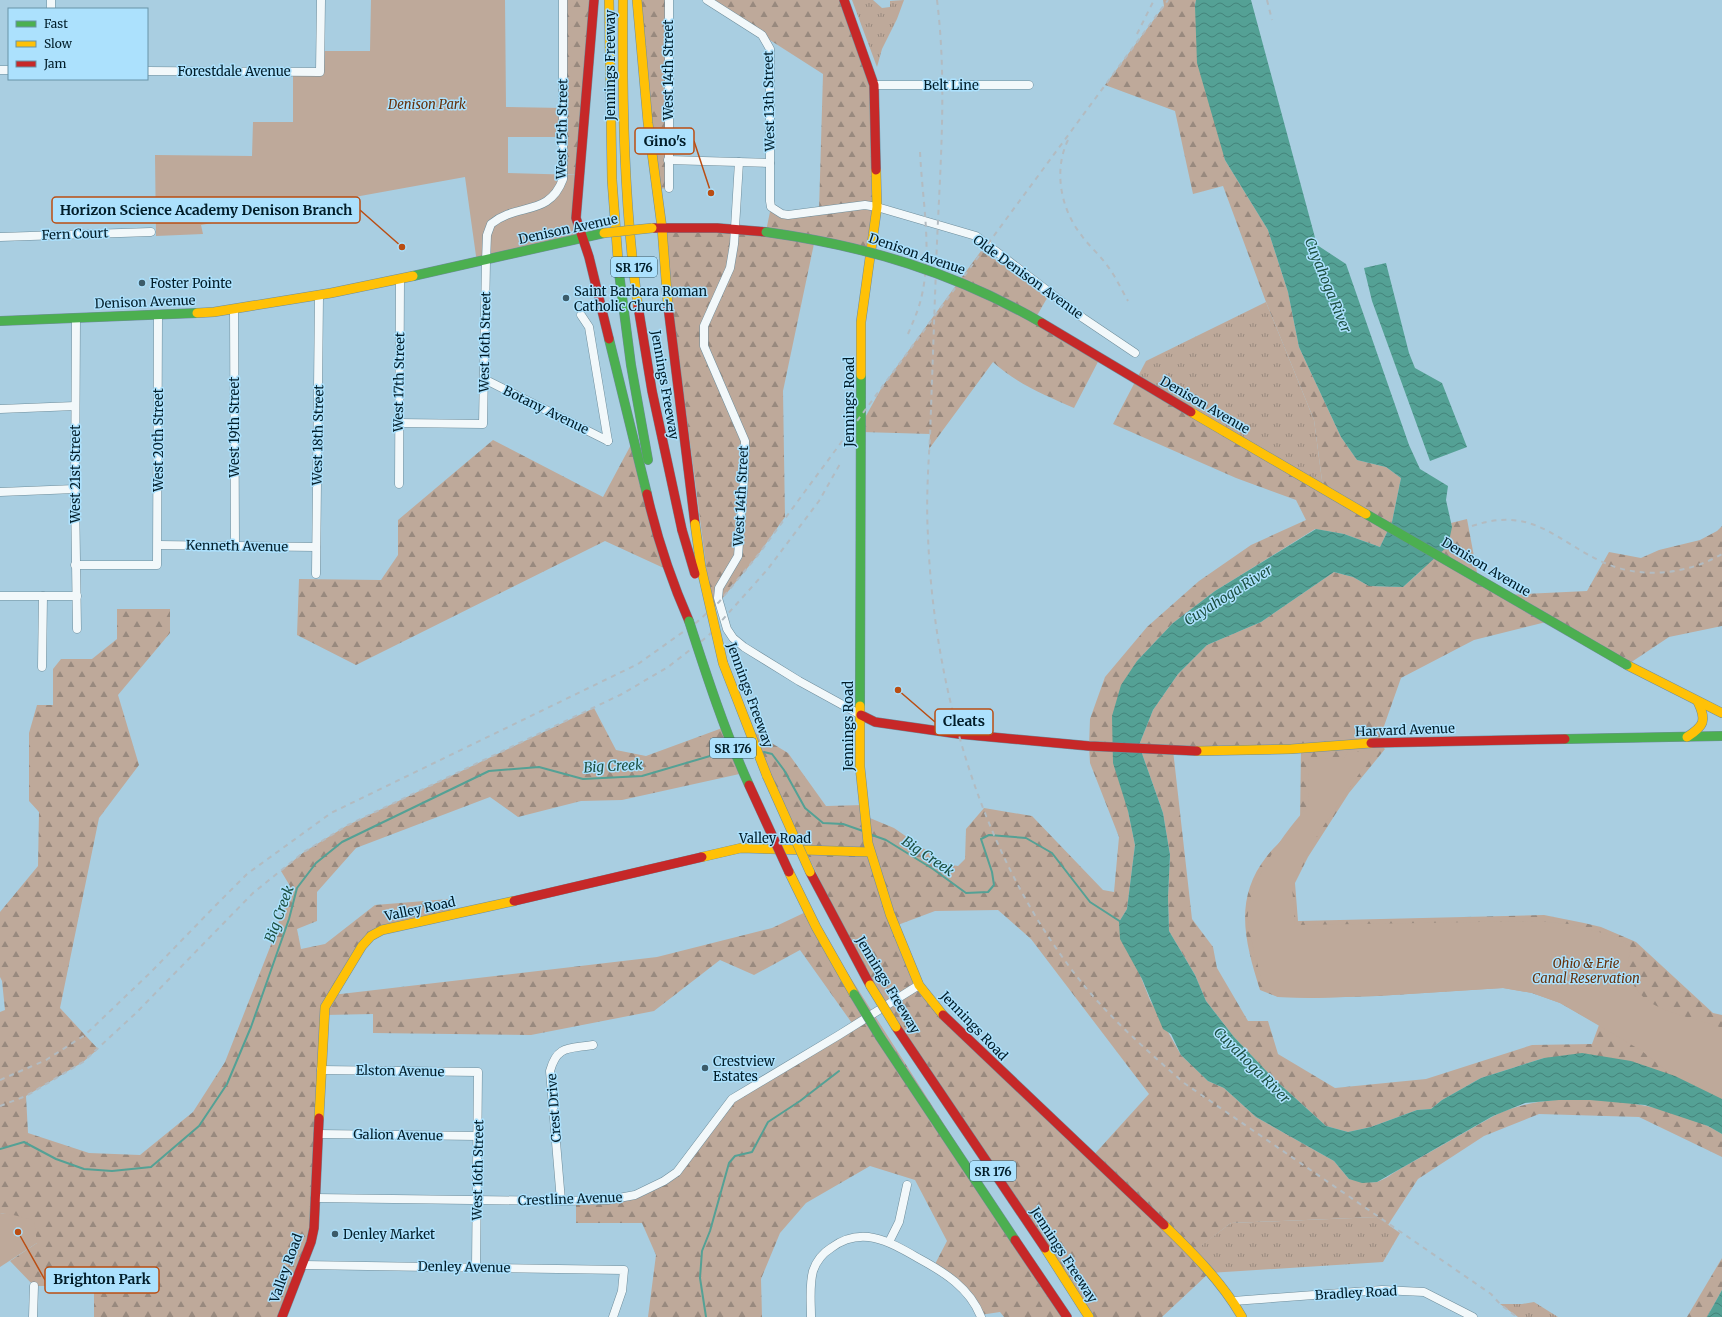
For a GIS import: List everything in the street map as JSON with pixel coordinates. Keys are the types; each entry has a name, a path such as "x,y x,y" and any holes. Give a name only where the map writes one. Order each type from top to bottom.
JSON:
{"main road":[{"path":"594,0 576,218 581,237 589,257 659,527"},
{"name":"Jennings Freeway","path":"609,0 609,88 614,206 622,305 634,392 659,527"},
{"name":"Jennings Freeway","path":"622,0 622,113 632,252 651,387 666,462 682,530 723,663 773,791 810,872 870,985 896,1027 1056,1264 1089,1317"},
{"path":"637,0 657,228 701,567 723,663"},
{"name":"Jennings Road","path":"844,0 874,84 877,207 861,322 860,767 870,852 890,914 919,985 949,1022 1192,1252 1232,1301 1242,1317"},
{"name":"Denison Avenue","path":"0,321 204,313 234,309 319,296 486,261 581,237 604,233 657,228 735,229 766,232 824,240 868,250 921,266 974,287 1022,311 1215,427 1431,550 1627,665 1722,713"},
{"name":"SR 176","path":"659,527 674,586 689,621 713,696 735,754 816,927 880,1037 1067,1317"},
{"path":"1686,737 1698,730 1704,724 1704,716 1698,702"},
{"name":"Harvard Avenue","path":"861,715 875,722 959,734 1089,746 1163,749 1291,749 1377,743 1722,736"},
{"name":"Valley Road","path":"282,1317 303,1265 314,1228 325,1007 362,946 371,936 382,930 486,908 741,848 870,852"}],"street":[{"name":"Forestdale Avenue","path":"148,71 320,72 321,0"},
{"name":"West 15th Street","path":"486,261 487,235 491,224 502,216 552,199 559,192 563,179 563,0"},
{"name":"West 14th Street","path":"669,0 669,188"},
{"name":"West 13th Street","path":"708,0 762,35 767,40 770,49 770,162"},
{"name":"Belt Line","path":"874,84 1029,85"},
{"path":"668,160 770,162"},
{"name":"West 14th Street","path":"739,162 735,229 730,268 704,326 704,346 745,441 744,479 738,556 726,580 719,588 718,598 727,629 733,638 744,647 799,682 861,715"},
{"name":"Olde Denison Avenue","path":"770,162 771,207 782,214 788,215 865,206 877,207 976,236 1083,318 1135,353"},
{"name":"Fern Court","path":"0,237 151,232"},
{"name":"West 16th Street","path":"398,423 483,424 486,261"},
{"name":"West 17th Street","path":"398,484 400,279"},
{"name":"West 18th Street","path":"316,574 319,296"},
{"name":"West 19th Street","path":"234,309 235,546"},
{"name":"West 20th Street","path":"75,565 157,565 158,315"},
{"name":"Botany Avenue","path":"484,379 608,441 589,327 581,315"},
{"name":"West 21st Street","path":"76,318 75,565 77,629"},
{"path":"0,409 75,406"},
{"path":"0,492 75,489"},
{"name":"Kenneth Avenue","path":"158,545 316,547"},
{"path":"0,596 77,596"},
{"path":"42,667 43,596"},
{"name":"Crestline Avenue","path":"315,1198 561,1201 608,1200 635,1195 664,1182 676,1172 732,1099 839,1036 919,985"},
{"name":"Crest Drive","path":"561,1201 550,1072 554,1057 564,1049 593,1045"},
{"name":"Elston Avenue","path":"321,1070 478,1072"},
{"name":"West 16th Street","path":"476,1267 478,1072"},
{"name":"Galion Avenue","path":"318,1134 478,1136"},
{"path":"889,1242 899,1222 907,1185"},
{"path":"811,1317 811,1281 813,1270 818,1261 830,1249 841,1241 855,1236 870,1237 889,1242 942,1271 959,1285 973,1300 981,1317"},
{"name":"Denley Avenue","path":"303,1265 624,1270 622,1291 613,1317"},
{"path":"33,1317 34,1286"},
{"name":"Bradley Road","path":"1232,1301 1382,1290 1424,1292 1473,1317"}],"green space":[{"name":"Denison Park","path":"371,0 505,0 506,107 563,108 563,137 508,137 508,173 579,175 581,237 477,263 465,177 201,225 203,234 156,236 155,155 252,156 253,122 293,122 293,72 320,72 320,51 370,51"},
{"path":"563,0 594,0 579,175 563,174"},
{"path":"638,0 669,0 669,188 656,189"},
{"path":"707,0 844,0 874,85 871,251 815,239 783,391 785,517 758,555 712,611 662,228 766,231 771,207 777,212 819,211 823,74"},
{"path":"852,0 873,0 882,8 890,7 890,1 904,0 897,19 882,49 877,67"},
{"path":"1163,0 1196,0 1195,6 1225,160 1268,230 1288,292 1299,347 1341,437 1357,460 1386,467 1401,478 1392,522 1380,547 1344,534 1315,529 1215,591 1173,623 1137,661 1128,811 1135,845 1127,909 1119,922 1150,1000 1181,1055 1208,1081 1224,1088 1256,1117 1334,1161 1349,1179 1370,1182 1382,1180 1492,1117 1516,1107 1545,1101 1575,1099 1608,1100 1640,1105 1671,1112 1698,1122 1722,1134 1722,1157 1639,1117 1539,1114 1484,1136 1418,1179 1388,1225 1377,1217 1231,1223 1193,1252 1209,1273 1162,1317 1089,1317 870,985 747,728 788,753 826,806 864,805 865,816 894,828 946,864 958,866 965,859 966,829 984,808 1032,816 1103,890 1114,892 1119,837 1090,763 1089,746 1090,719 1105,677 1147,627 1199,581 1251,545 1306,520 1296,500 1236,478 1113,424 1136,380 1323,488 1314,420 1266,302 1223,186 1193,194 1175,111 1105,85 1164,6","holes":["998,910 1031,939 1149,1094 1091,1158 919,985 895,926 935,911"]},
{"path":"981,251 1050,293 1035,319 1100,358 1074,408 1042,394 1022,383 1002,370 993,362 929,449 930,434 862,432 862,423 882,387"},
{"path":"1266,302 1314,420 1323,488 1136,380 1146,361"},
{"path":"493,440 603,497 633,441 668,570 605,541 356,665 297,635 299,579 381,580 398,555 398,520"},
{"path":"1467,519 1478,578 1506,595 1587,591 1609,552 1641,558 1659,550 1700,540 1717,531 1722,526 1722,626 1669,637 1627,665 1550,621 1474,640 1401,678 1378,743 1385,749 1349,793 1308,857 1295,883 1298,921 1544,915 1601,927 1636,942 1713,1013 1722,1015 1722,1099 1544,1058 1481,1078 1442,1100 1431,1109 1417,1110 1371,1127 1348,1132 1326,1126 1273,1078 1234,1037 1206,1001 1195,975 1169,931 1168,897 1170,855 1163,813 1139,745 1153,710 1178,674 1207,645 1261,622 1334,572 1353,577 1369,586 1403,587 1422,570 1452,527 1451,523","holes":["1301,749 1300,823 1267,856 1256,872 1249,888 1245,921 1250,955 1260,990 1278,997 1313,998 1377,996 1503,988 1532,993 1560,1003 1599,1025 1592,1044 1532,1045 1426,1079 1335,1088 1278,1054 1268,1021 1248,1021 1217,968 1213,947 1192,919 1173,750"]},
{"path":"117,609 170,609 170,633 118,695 139,765 99,818 60,1008 98,1049 83,1062 26,1096 28,1133 89,1153 140,1155 193,1112 225,1062 274,937 290,886 281,871 304,852 348,825 594,708 616,750 646,756 725,727 744,773 622,800 581,801 518,817 490,797 356,848 317,892 317,921 297,929 301,949 325,944 375,905 449,899 451,915 371,936 332,995 657,957 772,928 808,911 1067,1317 1004,1317 1000,1312 980,1315 973,1300 934,1266 947,1241 915,1180 870,1166 806,1203 780,1233 761,1279 762,1317 648,1317 656,1255 642,1223 576,1223 576,1201 635,1195 677,1172 732,1099 854,1026 800,950 754,975 720,960 654,1011 531,1035 373,1033 373,1014 325,1015 314,1228 282,1317 94,1317 94,1286 34,1286 10,1261 37,1243 5,1213 0,1214 0,1012 5,1010 2,981 0,977 0,912 38,866 39,812 29,801 29,733 37,705 53,705 53,669 61,659 92,659 117,639"},
{"name":"Ohio & Erie Canal Reservation","path":"1348,752 1374,752 1318,834 1292,886 1295,925 1536,921 1569,924 1618,937 1631,947 1628,969 1633,984 1641,995 1653,1004 1666,1010 1722,1028 1722,1102 1686,1087 1642,1051 1560,1003 1532,993 1503,988 1377,996 1313,998 1278,997 1264,990 1249,930 1249,907 1253,892 1268,860 1278,844 1308,806 1309,759 1344,758"},
{"path":"5,1213 34,1220 37,1243 0,1267 0,1214"},
{"path":"1377,1217 1400,1233 1383,1262 1209,1273 1192,1252 1231,1223"},
{"path":"1722,1258 1722,1290 1707,1317 1687,1317"},
{"path":"1534,1302 1558,1317 1518,1317 1500,1304 1522,1304"}],"water":[{"name":"Cuyahoga River","path":"1196,0 1251,0 1317,245 1346,264 1409,445 1420,469 1448,486 1446,500 1452,527 1448,546 1403,587 1369,586 1353,577 1334,572 1261,622 1207,645 1178,674 1153,710 1139,745 1163,813 1170,855 1168,897 1169,931 1195,975 1206,1001 1234,1037 1273,1078 1326,1126 1348,1132 1371,1127 1417,1110 1431,1109 1442,1100 1481,1078 1544,1058 1582,1053 1631,1061 1675,1076 1722,1099 1722,1134 1708,1126 1645,1105 1590,1100 1559,1100 1525,1103 1493,1116 1377,1182 1362,1183 1349,1179 1334,1161 1256,1117 1224,1088 1208,1081 1181,1055 1171,1034 1163,1029 1142,979 1120,939 1119,922 1127,909 1135,845 1128,811 1113,763 1112,716 1121,685 1137,661 1173,623 1215,591 1316,529 1344,534 1380,547 1392,522 1401,478 1386,467 1357,460 1341,437 1299,347 1288,292 1268,230 1225,160 1197,63"},
{"path":"1386,263 1409,353 1415,368 1442,383 1467,447 1430,461 1372,301 1364,268"},
{"path":"1722,1290 1722,1317 1707,1317"}],"waterway":[{"name":"Big Creek","path":"739,748 750,749"},
{"name":"Big Creek","path":"0,1149 24,1142 56,1159 84,1169 112,1171 151,1167 199,1126 227,1084 251,1027 289,919 297,888 316,863 342,842 489,771 539,767 583,779 642,776 727,751"},
{"name":"Big Creek","path":"764,752 772,754 784,770 805,808 823,823 843,824 863,831"},
{"name":"Big Creek","path":"872,835 886,840 933,869 966,893 988,892 994,885 992,872 981,839 989,835 1026,838 1052,853 1090,902 1121,922"},
{"path":"706,1317 700,1278 702,1251 710,1231 729,1163 735,1156 752,1152 768,1122 800,1101 839,1071"}],"railway":[{"path":"937,0 942,67 942,134 927,511 932,597 941,658 955,719 972,779 995,837 1022,893 1055,946 1092,995 1125,1030 1184,1083 1491,1294 1500,1304 1517,1317"},
{"path":"1137,34 1154,0"},
{"path":"0,1080 46,1060 85,1035 151,972 247,874 331,813 638,664 697,622 719,602 758,555 1168,0"},
{"path":"1267,0 1272,20"},
{"path":"1068,140 1063,152 1060,177 1064,202 1075,226 1109,268 1128,301"},
{"path":"908,334 921,299 926,262 926,225 920,151"},
{"path":"0,1106 26,1096 83,1062 136,1013 253,893 304,852 348,825 622,694 668,667 708,636 767,570 819,501 840,464"},
{"path":"1472,526 1494,521 1512,520 1529,523 1544,529 1607,564 1636,572 1651,573 1680,570 1709,561 1722,554"}],"traffic: fast":[{"path":"766,232 874,253 942,275 976,289 1042,323"},
{"path":"413,276 604,233"},
{"path":"619,273 631,365 648,460"},
{"path":"0,321 197,313"},
{"path":"609,339 647,494"},
{"path":"860,706 861,375"},
{"path":"1366,514 1627,665"},
{"path":"689,621 724,725 749,785"},
{"path":"1565,739 1722,736"},
{"path":"854,994 880,1037"},
{"path":"880,1037 1015,1240"}],"traffic: slow":[{"path":"609,0 612,180 619,273"},
{"path":"623,0 625,153 633,268 638,306"},
{"path":"637,0 648,123 662,228 668,306"},
{"path":"861,375 861,322 877,207 876,170"},
{"path":"604,233 652,228"},
{"path":"197,313 214,312 331,293 413,276"},
{"path":"1191,412 1366,514"},
{"path":"695,524 701,567 723,663"},
{"path":"723,663 767,776"},
{"path":"1627,665 1722,713"},
{"path":"1687,737 1697,730 1703,719 1698,702"},
{"path":"860,706 860,767 868,843 890,914 919,985 943,1015"},
{"path":"1197,751 1291,749 1371,743"},
{"path":"767,776 810,872"},
{"path":"702,857 741,848 870,852"},
{"path":"789,872 816,927 854,994"},
{"path":"319,1118 325,1007 362,946 371,936 382,930 514,901"},
{"path":"870,985 896,1027"},
{"path":"1164,1225 1196,1257 1216,1280 1242,1317"},
{"path":"1045,1248 1089,1317"}],"traffic: jam":[{"path":"594,0 576,218 589,257 609,339"},
{"path":"844,0 874,85 876,170"},
{"path":"654,228 717,228 766,232"},
{"path":"638,306 652,391 682,530"},
{"path":"668,306 695,524"},
{"path":"1042,323 1191,412"},
{"path":"647,494 665,559 689,621"},
{"path":"682,530 695,574"},
{"path":"861,715 875,722 959,734 1089,746 1197,751"},
{"path":"1371,743 1565,739"},
{"path":"749,785 789,872"},
{"path":"514,901 702,857"},
{"path":"810,872 870,985"},
{"path":"943,1015 1164,1225"},
{"path":"896,1027 1045,1248"},
{"path":"282,1317 311,1242 314,1228 319,1118"},
{"path":"1015,1240 1067,1317"}],"place":[{"name":"Gino's","path":"711,193"},
{"name":"Horizon Science Academy Denison Branch","path":"402,247"},
{"name":"Foster Pointe","path":"142,283"},
{"name":"Saint Barbara Roman Catholic Church","path":"566,298"},
{"name":"Cleats","path":"898,690"},
{"name":"Crestview Estates","path":"705,1068"},
{"name":"Brighton Park","path":"18,1232"},
{"name":"Denley Market","path":"335,1234"}]}
